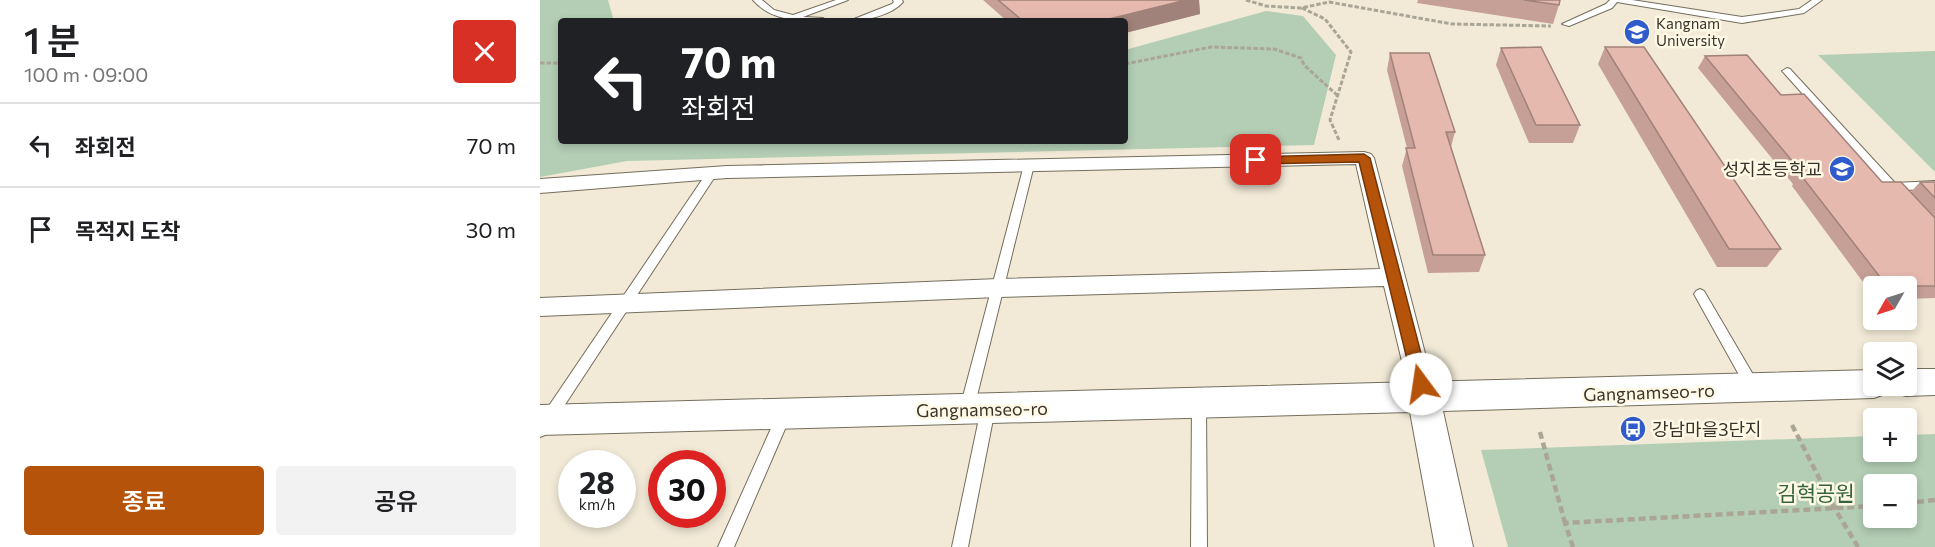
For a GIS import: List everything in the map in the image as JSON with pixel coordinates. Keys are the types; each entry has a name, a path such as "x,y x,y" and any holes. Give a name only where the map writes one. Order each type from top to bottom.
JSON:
{"street":[{"path":"540,186 712,173 1364,158 1425,399 1454,547"},
{"path":"540,307 998,288 1393,277"},
{"path":"1917,383 1935,382"},
{"name":"Gangnamseo-ro","path":"542,424 977,409 1425,399 1863,384"}],"lane":[{"path":"759,2 773,0"},
{"path":"793,17 844,0"},
{"path":"862,18 895,6 899,2 897,0"},
{"path":"1566,24 1609,6 1614,0"},
{"path":"1619,0 1742,20 1801,11 1818,0"},
{"path":"759,2 766,10 776,15 800,18"},
{"path":"1787,71 1907,202"},
{"path":"960,547 977,409 998,288 1029,165"},
{"path":"542,424 712,173"},
{"path":"1893,187 1935,185"},
{"path":"1700,294 1754,388"},
{"path":"1199,405 1199,547"},
{"path":"726,547 784,415"}],"path":[{"path":"1246,0 1266,6 1301,8 1329,2 1452,24 1531,25"},
{"path":"1301,8 1325,19 1351,52 1330,120 1347,159"},
{"path":"1128,63 1211,47 1274,49 1301,58 1304,65 1337,94"},
{"path":"540,63 558,63"},
{"path":"1792,424 1835,509 1858,547"},
{"path":"1540,432 1573,547"},
{"path":"1917,502 1935,500"},
{"path":"1565,523 1863,507"}],"green space":[{"path":"540,0 608,0 613,18 558,18 558,144 1128,144 1128,49 1266,11 1303,16 1336,55 1314,145 627,161 540,177"},
{"path":"1935,51 1935,172 1818,55"},
{"name":"김혁공원","path":"1935,434 1935,547 1508,547 1481,450 1863,436 1863,462 1917,462 1917,435"}],"building":[{"path":"998,0 1186,0 1113,18 1019,18"},
{"path":"1524,0 1560,0 1559,5"},
{"path":"1541,47 1580,125 1536,125 1501,48"},
{"path":"1605,47 1644,47 1781,249 1729,249"},
{"path":"1390,53 1429,53 1455,132 1446,132 1485,255 1433,255 1406,148 1415,148"},
{"path":"1747,55 1781,95 1804,94 1882,182 1901,182 1935,218 1935,286 1917,286 1917,276 1879,276 1800,174 1803,174 1705,56"},
{"path":"1920,182 1935,182 1935,198"}],"place":[{"name":"Kangnam University","path":"1637,32"},
{"name":"성지초등학교","path":"1842,169"},
{"name":"강남마을3단지","path":"1633,429"}],"route":[{"path":"1256,160 1364,158 1421,384"}]}
